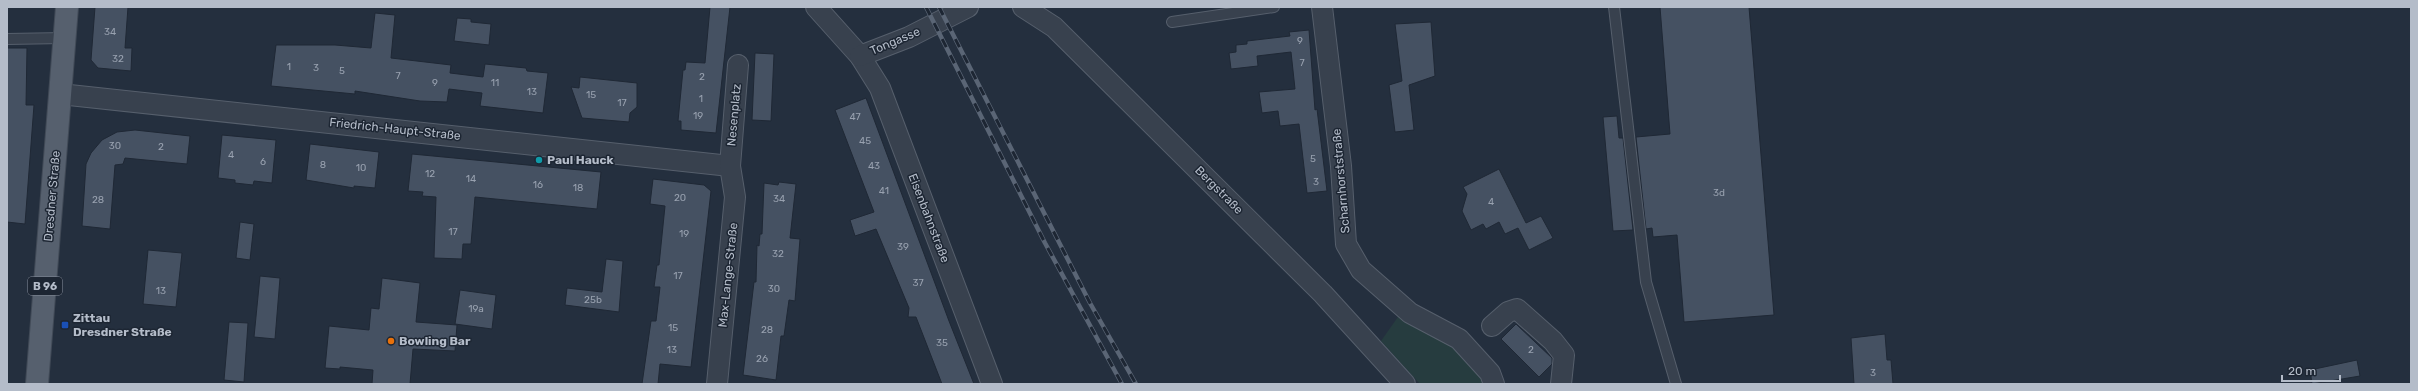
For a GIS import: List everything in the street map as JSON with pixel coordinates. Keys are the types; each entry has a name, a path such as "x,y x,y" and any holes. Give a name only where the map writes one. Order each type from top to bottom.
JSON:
{"main road":[{"name":"Dresdner Straße","path":"37,384 67,7"}],"street":[{"name":"Tongasse","path":"816,7 860,56 910,36 968,7"},
{"name":"Bergstraße","path":"1023,7 1054,27 1323,294 1405,384"},
{"name":"Scharnhorststraße","path":"1322,7 1341,166 1346,244 1362,270 1410,313 1459,339 1490,373 1494,384"},
{"name":"Eisenbahnstraße","path":"860,56 880,88 992,384"},
{"name":"Nesenplatz","path":"730,166 738,65"},
{"name":"Friedrich-Haupt-Straße","path":"60,94 730,166"},
{"name":"Max-Lange-Straße","path":"717,384 735,196 730,166"},
{"path":"1492,326 1508,312 1516,309 1553,341 1564,355 1561,384"}],"lane":[{"path":"1172,22 1274,7"},
{"path":"1614,7 1646,282 1676,384"},
{"path":"7,39 64,38"}],"green space":[{"path":"1400,314 1457,349 1474,364 1485,384 1420,384 1381,341"}],"building":[{"path":"95,7 128,7 125,48 132,48 131,71 98,68 91,60"},
{"path":"710,7 730,7 716,133 681,130 681,121 678,121 683,70 685,70 686,62 705,63"},
{"path":"1660,7 1749,7 1774,315 1684,322 1677,235 1653,237 1652,228 1646,229 1636,137 1670,134"},
{"path":"375,13 395,15 391,58 451,65 450,73 483,77 485,64 526,68 527,71 548,73 543,113 480,106 482,93 449,89 447,102 420,101 355,91 355,94 271,86 276,45 335,45 371,48"},
{"path":"457,18 471,19 471,22 491,24 489,45 454,41"},
{"path":"1431,22 1435,76 1409,85 1414,130 1395,132 1389,85 1402,81 1395,24"},
{"path":"1309,30 1315,110 1317,109 1327,191 1307,193 1299,124 1280,126 1278,111 1262,113 1259,92 1295,89 1291,52 1257,56 1258,66 1231,69 1229,53 1236,52 1236,45 1247,44 1247,41 1290,36 1289,32"},
{"path":"7,48 27,48 26,105 34,105 25,224 7,222"},
{"path":"755,53 774,54 771,121 752,120"},
{"path":"580,77 637,83 637,107 630,113 629,122 582,118 571,87 579,88"},
{"path":"866,98 974,384 942,384 916,317 908,317 909,308 876,229 855,236 850,220 874,212 835,110"},
{"path":"1617,116 1619,138 1623,138 1633,230 1613,231 1603,117"},
{"path":"135,130 190,136 187,164 125,158 123,164 115,165 110,229 82,226 86,164 91,153 102,140 117,132"},
{"path":"222,135 276,140 272,183 254,181 253,185 235,183 235,180 218,178"},
{"path":"310,144 379,152 375,188 354,186 354,188 306,180"},
{"path":"412,154 601,172 597,209 475,197 471,244 463,244 462,259 434,258 436,197 422,196 423,192 408,191"},
{"path":"1499,169 1526,223 1541,216 1553,238 1529,250 1518,228 1505,234 1499,222 1486,229 1483,224 1471,230 1462,211 1467,194 1463,187"},
{"path":"653,179 704,185 711,191 691,367 660,364 658,384 642,384 651,321 656,321 660,287 654,287 657,265 659,265 665,206 650,204"},
{"path":"779,182 796,184 790,238 800,239 795,301 789,300 784,336 781,336 776,380 743,375 754,282 756,282 757,245 759,246 760,234 762,234 764,183 778,185"},
{"path":"240,222 254,224 250,260 236,258"},
{"path":"148,250 182,253 176,307 143,304"},
{"path":"606,259 623,261 619,312 565,305 567,288 602,292"},
{"path":"260,276 280,278 275,339 254,337"},
{"path":"382,278 420,283 416,322 457,325 455,351 413,349 410,384 372,384 373,370 340,367 340,369 325,368 329,326 369,330 371,308 379,309"},
{"path":"460,290 496,295 492,329 455,324"},
{"path":"229,322 248,323 244,382 224,380"},
{"path":"1516,324 1552,358 1552,364 1539,377 1501,339"},
{"path":"1885,334 1887,360 1891,360 1893,384 1854,384 1851,338"},
{"path":"2357,360 2360,376 2312,384 2310,370"}],"railway":[{"path":"926,7 1045,243 1122,384"},
{"path":"939,7 1090,303 1136,384"}],"place":[{"name":"Paul Hauck","path":"539,160"},
{"name":"Zittau Dresdner Straße","path":"65,325"},
{"name":"Bowling Bar","path":"391,341"}]}
